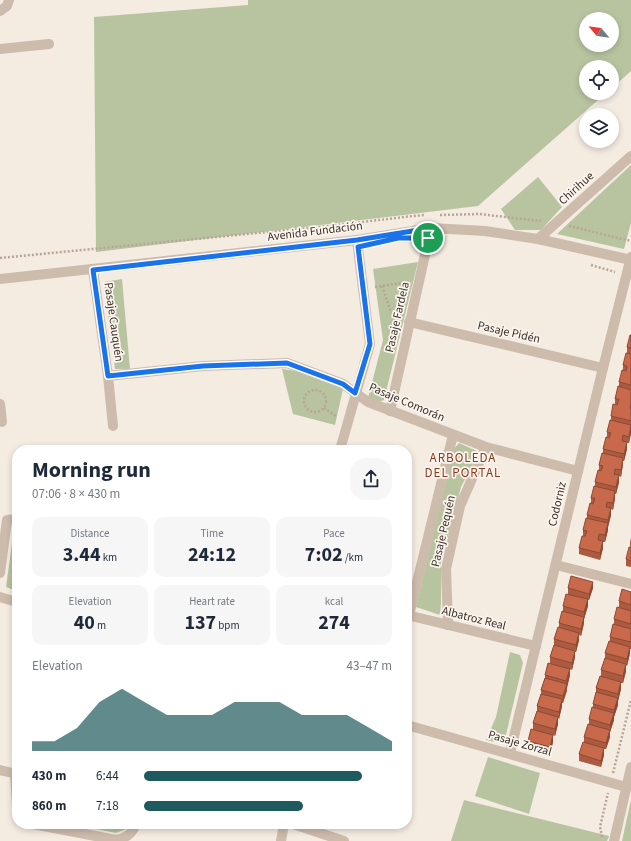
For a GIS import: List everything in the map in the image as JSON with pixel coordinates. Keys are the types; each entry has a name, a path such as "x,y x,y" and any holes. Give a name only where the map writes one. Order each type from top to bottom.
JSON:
{"street":[{"path":"0,11 7,6 9,0"},
{"path":"0,49 48,44"},
{"name":"Chirihue","path":"538,239 631,156"},
{"name":"Avenida Fundación","path":"0,279 357,240 431,228 485,231 538,239 631,259"},
{"name":"Pasaje Fardela","path":"390,411 431,228"},
{"path":"341,445 370,344 357,240"},
{"name":"Codorniz","path":"510,754 603,368 631,259"},
{"name":"Pasaje Cauquén","path":"93,270 108,376 113,426"},
{"name":"Pasaje Pidén","path":"409,322 603,368"},
{"name":"Pasaje Comorán","path":"108,376 203,366 287,363 343,384 368,402 453,435 486,447 578,471"},
{"path":"0,404 2,422"},
{"path":"412,599 453,435"},
{"name":"Pasaje Pequén","path":"448,625 446,569 460,506 486,447"},
{"path":"0,573 7,520 12,520"},
{"path":"556,565 631,584"},
{"path":"0,597 12,601"},
{"name":"Albatroz Real","path":"412,616 536,646"},
{"name":"Pasaje Zorzal","path":"412,726 626,787"},
{"path":"614,841 631,766"},
{"path":"0,770 12,773"},
{"path":"59,829 116,840 127,836 134,829"},
{"path":"281,841 283,829"},
{"path":"308,829 344,841"}],"path":[{"path":"589,264 627,275"},
{"path":"375,287 411,282 407,288"},
{"path":"382,286 391,312 396,312 402,300"},
{"path":"312,390 320,390 326,396 326,404 324,408 317,412 309,410 304,404 305,395 312,390"}],"green space":[{"path":"248,0 631,0 631,71 619,82 619,60 579,60 579,100 598,100 589,108 579,108 579,117 478,206 96,252 94,17 248,5"},
{"path":"631,165 631,223 624,249 557,234"},
{"path":"538,177 562,207 541,230 515,230 501,209"},
{"path":"418,262 384,400 378,402 368,398 383,340 373,269"},
{"path":"122,279 130,369 115,369 104,282"},
{"path":"282,369 296,371 343,389 335,425 293,414"},
{"path":"459,443 479,452 461,487 441,563 440,615 416,607 454,449"},
{"path":"12,544 12,589 6,587"},
{"path":"510,652 520,655 523,663 505,739 500,743 486,740 496,717"},
{"path":"488,757 540,773 529,814 475,796"},
{"path":"464,800 609,836 607,841 451,841"},
{"path":"631,800 631,841 622,841"},
{"path":"97,829 126,829 116,833"}],"building":[{"path":"631,335 631,348 627,347"},
{"path":"626,353 631,354 631,385 619,382 622,370 626,371 627,366 623,365"},
{"path":"618,386 631,390 631,421 611,416 613,404 617,405 619,399 615,399"},
{"path":"610,420 631,425 629,437 623,435 622,441 627,442 624,454 603,449 606,437 609,438 611,433 607,432"},
{"path":"602,453 623,458 621,470 615,469 614,474 619,475 616,487 595,482 598,470 601,471 603,466 599,465"},
{"path":"594,486 615,491 613,503 607,502 606,507 611,508 608,520 587,515 590,503 593,504 595,498 591,498"},
{"path":"586,518 608,523 605,535 599,534 598,540 603,541 600,553 579,548 582,536 585,536 587,531 583,530"},
{"path":"629,547 631,548 631,561 626,559"},
{"path":"571,576 593,582 589,594 568,588"},
{"path":"622,589 631,592 631,605 619,601"},
{"path":"566,594 588,599 584,612 563,606"},
{"path":"617,607 631,611 631,624 614,619"},
{"path":"562,611 584,617 581,629 559,623"},
{"path":"613,624 631,629 631,642 610,637"},
{"path":"558,627 579,633 576,645 554,639"},
{"path":"609,641 630,647 627,659 605,653"},
{"path":"554,645 575,651 572,663 550,657"},
{"path":"605,658 626,664 623,676 601,670"},
{"path":"548,663 570,669 566,681 545,675"},
{"path":"600,676 621,682 618,694 596,688"},
{"path":"545,678 567,684 563,696 541,690"},
{"path":"596,692 618,698 614,710 593,704"},
{"path":"541,694 562,699 559,712 537,706"},
{"path":"592,707 614,713 610,725 589,719"},
{"path":"537,711 558,717 555,729 533,723"},
{"path":"588,724 610,730 606,743 584,737"},
{"path":"531,729 553,735 550,747 528,741"},
{"path":"583,742 604,748 601,761 579,754"}],"district":[{"name":"ARBOLEDA DEL PORTAL","path":"463,464"}],"route":[{"path":"431,228 428,238 398,238 358,247 370,344 355,393 343,384 287,363 203,366 108,376 93,270 357,240 431,228"}]}
